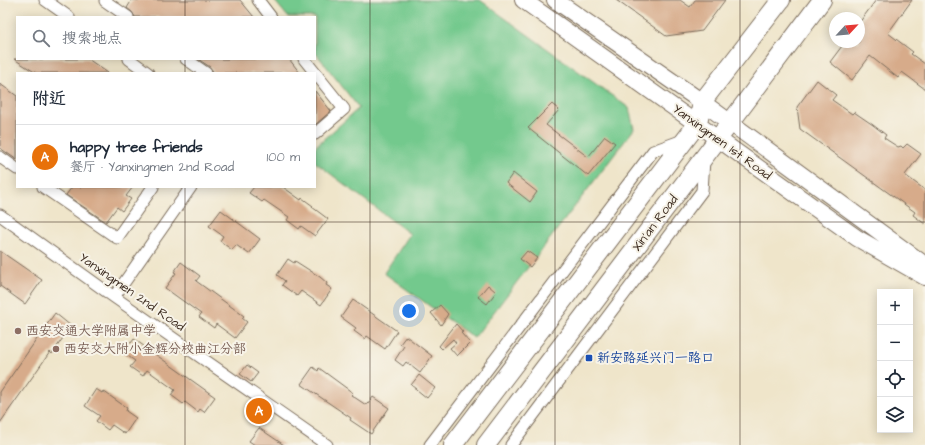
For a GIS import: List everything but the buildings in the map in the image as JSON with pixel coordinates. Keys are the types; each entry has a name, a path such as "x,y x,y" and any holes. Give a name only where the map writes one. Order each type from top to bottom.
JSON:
{"main road":[{"name":"Xin'an Road","path":"453,445 698,123 702,102 781,0"},
{"name":"Xin'an Road","path":"486,445 822,0"}],"street":[{"path":"45,0 68,16"},
{"path":"106,0 122,15"},
{"path":"258,0 270,16"},
{"name":"Yanxingmen 1st Road","path":"523,0 698,123 718,139 857,238 925,277"},
{"name":"Yanxingmen 1st Road","path":"555,0 702,102 925,265"},
{"path":"130,60 147,72"},
{"path":"187,60 205,72"},
{"path":"305,60 314,72"},
{"path":"316,74 344,109 316,133"},
{"path":"430,445 653,151 686,139"},
{"path":"0,157 16,168"},
{"path":"511,445 702,191 704,157"},
{"path":"44,188 116,238 152,188"},
{"path":"114,297 190,188"},
{"name":"Yanxingmen 2nd Road","path":"0,215 114,297 327,445"}],"green space":[{"path":"274,0 480,0 629,108 634,129 474,338 384,273 410,234 316,163 316,146 359,108 316,53 316,16 287,16"}],"place":[{"name":"西安交通大学附属中学","path":"18,331"},
{"name":"西安交大附小金辉分校曲江分部","path":"56,349"},
{"name":"新安路延兴门一路口","path":"589,358"},
{"name":"happy tree friends","path":"259,411"}]}
